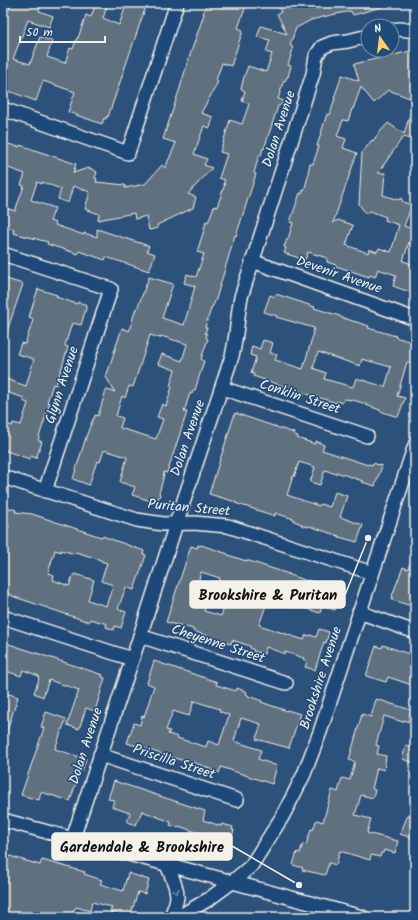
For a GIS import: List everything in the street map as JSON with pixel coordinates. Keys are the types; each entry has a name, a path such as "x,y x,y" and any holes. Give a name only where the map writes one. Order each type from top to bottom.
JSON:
{"street":[{"path":"3,109 128,152 177,3"},
{"path":"400,29 415,31"},
{"name":"Dolan Avenue","path":"72,838 222,388 234,347 241,297 314,74 316,56 322,47 332,42 348,41 360,38"},
{"name":"Glynn Avenue","path":"3,254 111,289 45,491"},
{"name":"Devenir Avenue","path":"252,262 415,318"},
{"name":"Conklin Street","path":"222,388 367,436"},
{"name":"Brookshire Avenue","path":"177,917 209,899 251,866 282,818 294,796 320,732 415,445"},
{"name":"Puritan Street","path":"3,477 137,520 163,524 194,523 228,526 372,573"},
{"path":"359,612 415,632"},
{"path":"3,617 132,659"},
{"name":"Cheyenne Street","path":"140,636 286,683"},
{"name":"Priscilla Street","path":"100,755 237,800"},
{"path":"3,820 362,917"},
{"path":"168,865 177,896 176,904 170,917"}],"building":[{"path":"11,3 42,3 39,11 53,16 49,27 28,20 13,59 30,64 40,37 52,41 47,57 65,63 70,48 73,49 78,38 86,15 91,17 96,3 108,3 103,18 119,25 127,3 147,3 108,117 107,116 106,119 104,118 102,124 68,112 75,92 43,81 36,101 3,89 3,26"},
{"path":"207,3 247,3 238,28 243,30 231,66 222,63 216,80 218,81 216,86 201,113 213,117 210,128 204,126 194,154 207,159 204,165 212,168 188,194 196,197 193,208 157,225 158,228 149,230 146,216 135,219 134,213 98,220 99,214 85,209 90,192 73,186 68,203 58,199 61,189 42,182 42,184 37,182 31,200 55,208 50,221 56,223 55,225 84,235 84,233 97,237 97,229 149,246 147,251 155,254 149,271 106,257 105,260 79,251 78,254 47,244 48,242 13,233 14,229 3,226 3,207 15,211 24,186 21,185 25,174 3,166 3,158 8,144 19,147 20,145 76,164 73,173 88,168 92,169 97,172 95,178 97,179 96,182 125,185 125,188 145,184 162,165 165,168 176,143 163,139"},
{"path":"276,3 385,3 385,6 353,15 351,11 311,20 296,28 290,45 293,49 288,65 291,66 288,77 285,81 284,80 278,99 287,102 278,106 264,149 263,148 261,155 259,155 254,173 256,174 236,236 235,235 216,299 205,327 207,328 205,333 207,334 206,338 208,339 201,359 204,361 195,390 193,390 192,394 190,393 184,412 187,412 167,473 164,472 157,503 132,495 135,487 120,482 127,457 104,450 100,462 97,461 89,485 73,479 87,434 95,415 98,416 106,390 115,392 106,377 122,328 129,331 136,308 137,309 149,277 173,284 162,318 184,325 195,286 184,283 187,274 196,277 204,254 197,252 206,221 208,222 214,206 217,207 225,184 223,184 225,180 219,178 227,154 220,152 230,120 242,124 249,104 242,101 245,91 241,89 248,66 266,72 272,54 266,52 270,40 257,37 261,26 287,34 277,14 281,12","holes":["150,335 160,338 161,336 187,344 182,361 162,354 158,364 175,370 170,386 172,387 166,406 162,404 157,417 163,419 156,439 120,428 123,418 116,416 122,396 125,398 129,386 133,387"]},
{"path":"415,50 415,84 410,98 388,90 374,103 361,87 348,121 343,120 337,136 346,139 343,148 357,153 333,223 338,220 353,225 346,245 368,253 369,249 377,252 379,248 391,252 399,225 385,220 386,217 370,211 366,214 359,204 362,153 388,123 404,134 413,104 415,104 415,140 403,137 378,173 385,173 383,195 398,200 401,198 403,202 412,205 404,226 415,230 415,244 409,242 403,261 415,265 415,294 393,286 396,275 378,269 375,277 370,275 369,277 336,266 327,262 327,258 308,252 305,260 284,253 286,248 284,247 293,223 290,222 300,193 302,194 303,190 304,191 310,164 313,164 327,114 330,115 342,75 359,81 354,64 380,58 400,58 400,53"},
{"path":"3,278 23,284 5,337 3,337"},
{"path":"38,289 57,295 56,297 77,304 78,302 87,305 81,325 72,323 65,345 68,347 61,370 56,385 53,384 47,402 50,403 38,440 42,442 36,458 31,456 30,459 3,449 3,427 5,428 6,424 12,426 13,423 21,425 28,403 23,400 24,398 3,391 3,378 26,386 34,359 17,354 21,343 25,344 33,320 29,317"},
{"path":"276,294 369,326 368,328 415,343 415,364 407,362 397,396 405,398 398,417 353,400 344,399 342,403 337,401 337,403 253,376 254,374 251,373 256,357 250,355 252,346 260,349 263,340 273,343 270,353 277,355 275,360 303,369 313,335 314,328 264,312 270,295 275,297","holes":["318,352 360,366 362,359 391,367 385,387 356,378 353,387 324,379 326,373 313,368"]},
{"path":"235,413 294,433 294,435 298,436 297,438 315,444 316,441 324,445 322,450 368,465 372,465 373,463 382,466 375,486 336,472 336,474 325,470 320,485 310,482 315,467 299,462 294,477 293,476 287,495 319,506 320,504 330,507 335,492 347,496 340,517 363,525 357,542 309,526 301,525 302,524 294,521 294,519 275,513 275,516 209,494"},
{"path":"3,506 16,510 15,512 32,514 144,551 143,554 146,555 134,590 126,587 118,609 126,612 121,628 115,626 114,630 106,627 107,624 90,619 89,622 3,592 3,544 9,525 3,523","holes":["55,550 61,552 61,550 75,554 76,552 107,563 101,581 113,585 106,606 88,600 94,580 75,574 73,575 69,586 53,580 54,575 48,573"]},
{"path":"198,545 201,545 341,591 335,610 322,606 320,613 298,606 298,608 268,600 259,625 304,640 306,635 316,637 319,629 329,632 326,643 324,642 315,670 305,667 307,662 303,659 304,658 285,652 285,654 266,647 264,654 253,651 254,650 250,648 250,646 232,640 231,644 193,631 193,629 166,622 191,546 197,548","holes":["201,572 220,578 215,593 228,597 221,616 204,611 210,594 196,589"]},
{"path":"414,552 415,607 392,600 392,596 403,567 408,569"},
{"path":"3,642 103,675 102,677 105,678 95,711 86,708 79,729 67,725 79,690 49,680 43,697 34,693 39,676 23,670 21,676 3,670"},
{"path":"383,645 415,656 415,686 388,677 386,682 366,676 376,646 382,648"},
{"path":"154,661 217,682 216,685 236,691 237,688 247,692 246,694 248,696 262,701 261,702 300,714 289,748 256,739 261,724 241,718 234,741 261,750 258,759 277,766 272,784 221,767 219,773 189,761 188,762 127,743 134,723 140,725 142,716 144,717 154,686 147,683","holes":["194,701 220,709 219,711 229,715 219,745 208,741 206,747 177,738 178,737 168,734 170,731 166,730 173,711 189,716"]},
{"path":"3,692 18,697 5,737 3,736"},
{"path":"376,699 411,710 408,722 404,720 403,722 384,716 376,745 379,746 377,754 386,756 384,770 377,768 372,789 375,790 373,798 361,795 355,815 371,819 367,833 398,841 395,853 384,850 380,857 371,855 370,860 340,851 336,865 329,863 325,875 302,870 303,868 293,865 297,852 300,853 303,844 306,845 311,829 313,830 316,821 323,822 332,790 338,792 342,778 350,780 355,762 349,760 362,714 371,717"},
{"path":"46,712 66,719 55,749 86,759 82,771 80,771 70,801 41,792 39,800 21,795 44,728 41,727"},
{"path":"406,745 415,748 415,763 402,759"},
{"path":"114,781 205,811 203,820 221,826 222,824 233,827 232,830 234,830 229,847 211,841 212,838 179,826 179,828 170,825 171,822 142,811 136,825 127,822 130,813 112,807 114,800 108,799"},
{"path":"408,815 415,817 415,839 400,834"},
{"path":"3,854 40,865 42,860 85,872 84,874 102,880 100,884 123,891 128,873 149,880 145,894 138,892 130,917 110,912 112,907 92,902 90,911 76,907 72,917 3,917"}],"place":[{"name":"Brookshire & Puritan","path":"368,538"},
{"name":"Gardendale & Brookshire","path":"299,885"}]}
